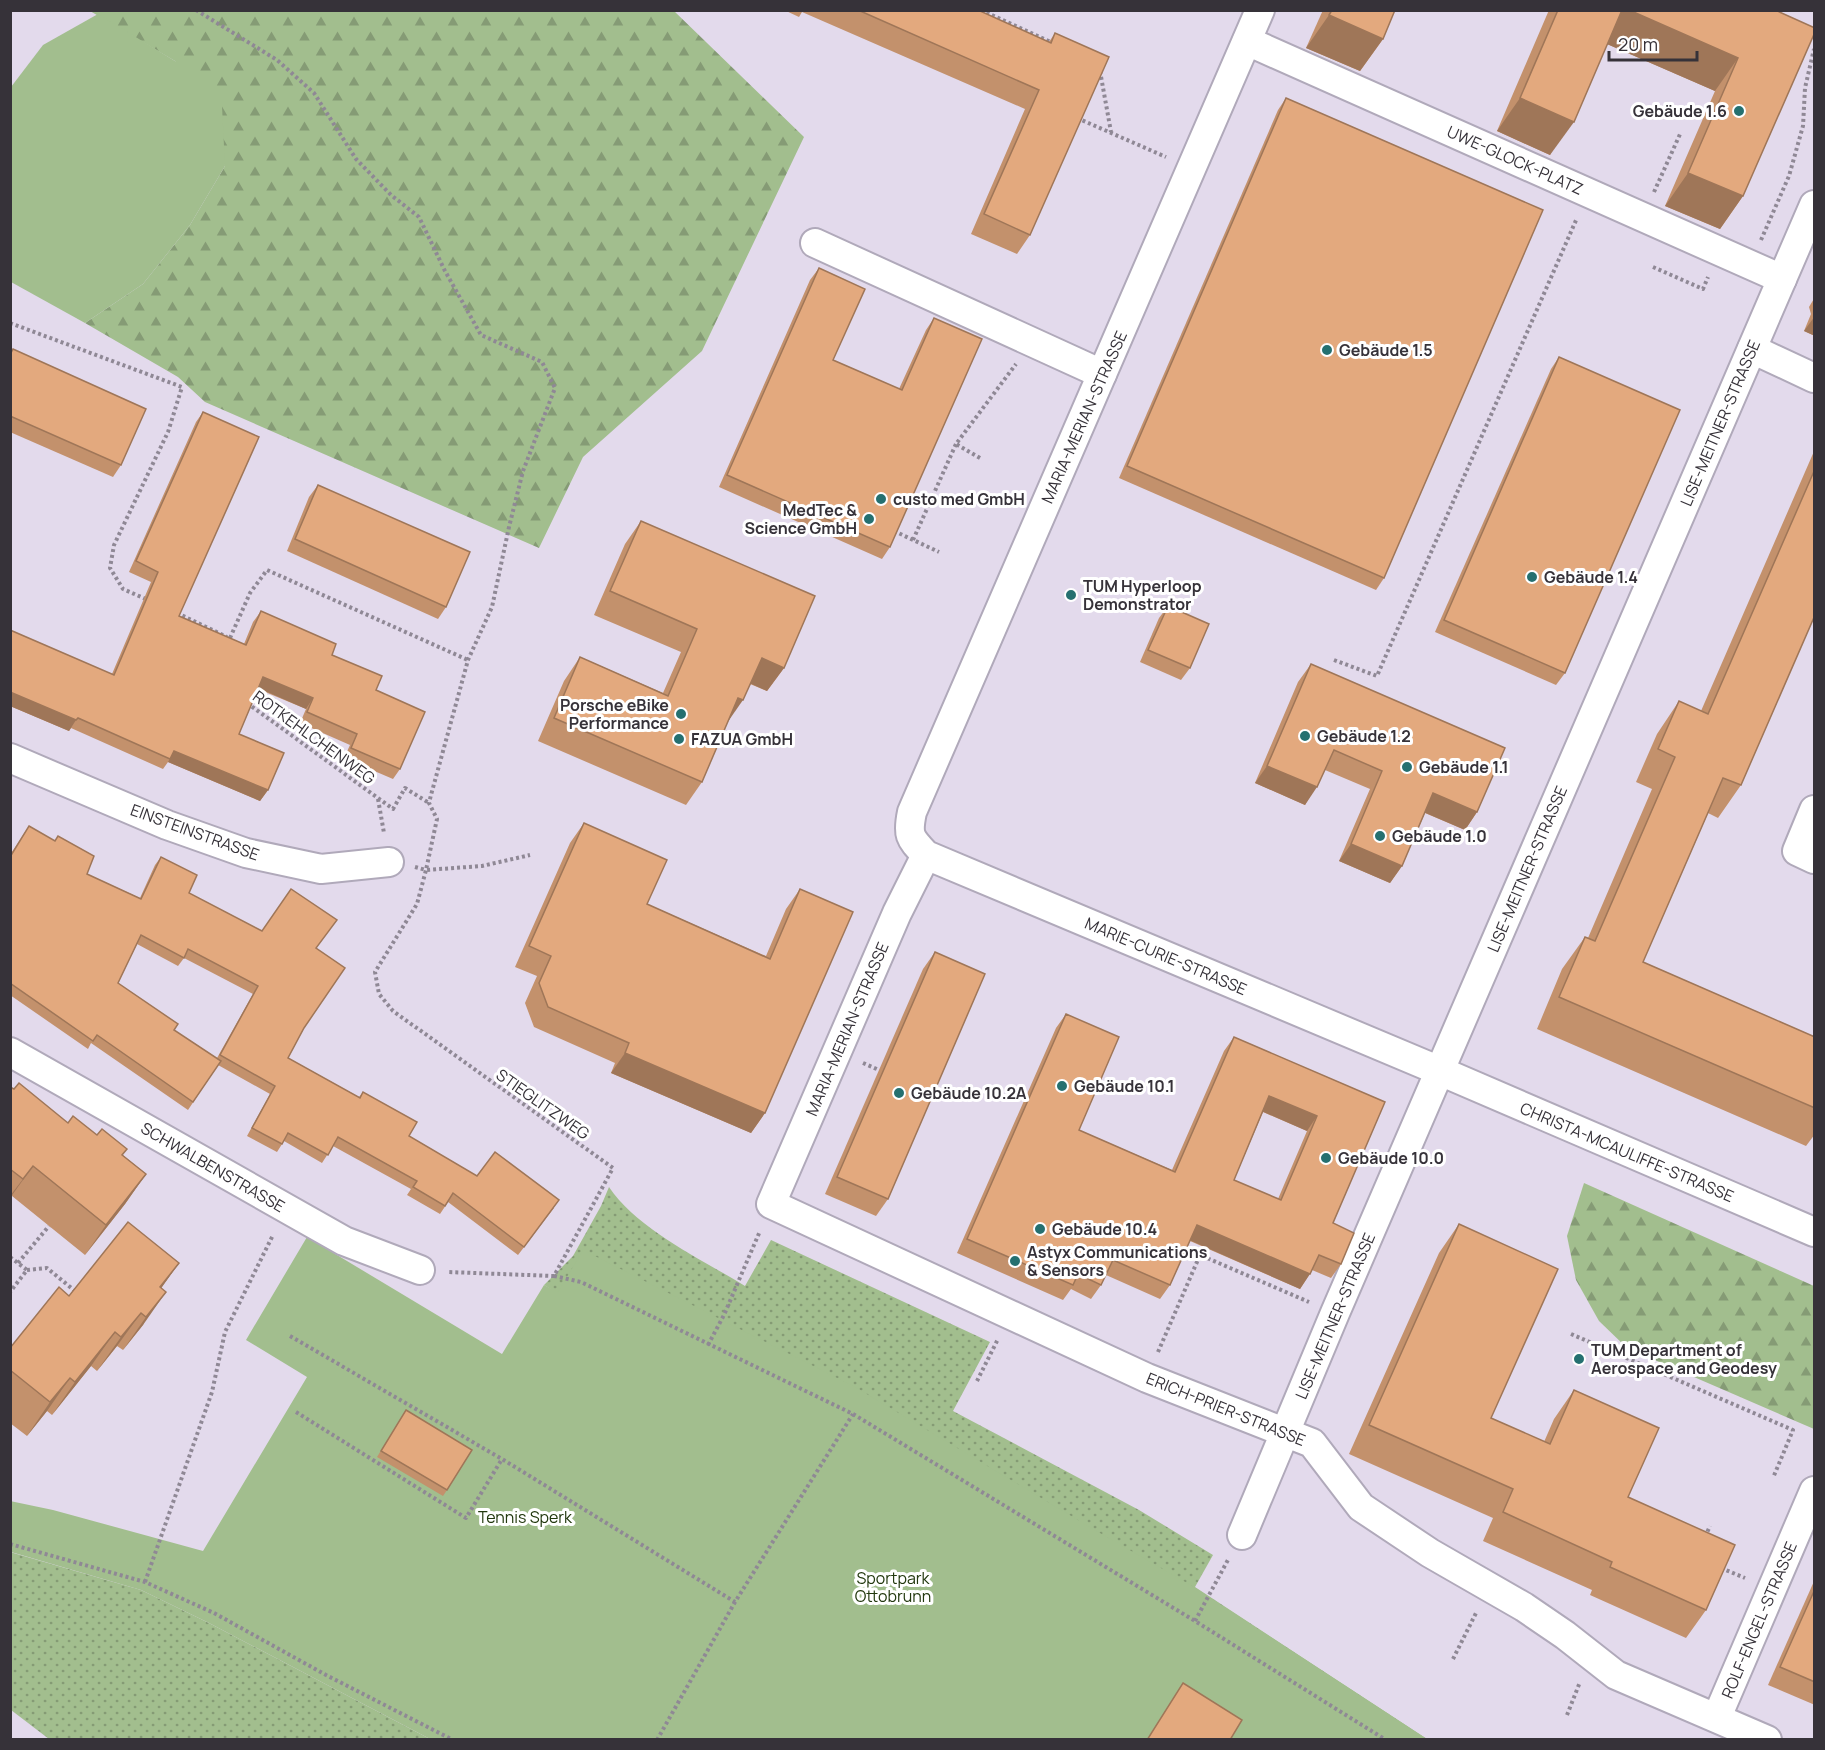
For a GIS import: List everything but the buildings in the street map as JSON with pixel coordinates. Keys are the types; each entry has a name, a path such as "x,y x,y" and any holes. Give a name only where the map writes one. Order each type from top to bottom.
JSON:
{"street":[{"name":"MARIA-MERIAN-STRASSE","path":"771,1204 897,913 926,855 911,839 909,825 912,812 1260,10"},
{"name":"UWE-GLOCK-PLATZ","path":"1247,41 1782,279"},
{"name":"LISE-MEITNER-STRASSE","path":"1242,1535 1335,1313 1815,205"},
{"path":"815,243 1102,374"},
{"path":"1752,350 1815,378"},
{"name":"EINSTEINSTRASSE","path":"10,758 167,825 246,853 321,869 400,864"},
{"path":"1815,810 1797,851 1815,859"},
{"name":"MARIE-CURIE-STRASSE","path":"926,855 1440,1071"},
{"name":"SCHWALBENSTRASSE","path":"10,1052 344,1241 420,1270"},
{"name":"CHRISTA-MCAULIFFE-STRASSE","path":"1440,1071 1815,1232"},
{"name":"ERICH-PRIER-STRASSE","path":"771,1204 1147,1378 1312,1443 1361,1508 1430,1553 1540,1618 1616,1675 1767,1740"},
{"name":"ROLF-ENGEL-STRASSE","path":"1717,1717 1815,1491"}],"path":[{"path":"196,10 277,60 314,93 356,159 391,195 419,217 445,271 481,335 542,362 555,388 523,471 492,607 468,660 429,803 437,819 426,870"},
{"path":"981,10 1057,45"},
{"path":"1750,265 1789,176 1803,126 1805,88 1815,49"},
{"path":"1095,65 1100,71 1111,132"},
{"path":"1077,118 1192,168"},
{"path":"1643,217 1681,132"},
{"path":"1334,660 1377,676 1588,192"},
{"path":"1653,267 1703,289 1720,251"},
{"path":"10,323 182,387 168,432 114,545 110,568 123,589 153,603"},
{"path":"913,540 956,444 1031,342"},
{"path":"956,444 980,458"},
{"path":"894,531 939,552"},
{"path":"226,648 250,593 267,570 468,660"},
{"path":"173,612 230,638"},
{"name":"ROTKEHLCHENWEG","path":"242,700 393,809 405,788 429,803"},
{"path":"378,799 400,864 426,870 482,866 530,855"},
{"name":"STIEGLITZWEG","path":"426,870 417,904 375,972 379,994 393,1011 612,1168 554,1276"},
{"path":"708,1345 724,1315 771,1204"},
{"path":"145,1582 212,1392 225,1332 286,1208"},
{"path":"18,1263 49,1226"},
{"path":"1179,1245 1335,1313"},
{"path":"1147,1378 1200,1255"},
{"path":"10,1257 27,1270 47,1268 76,1292"},
{"path":"10,1292 27,1270"},
{"path":"420,1270 554,1276 581,1282 853,1414 1195,1621 1386,1740"},
{"path":"977,1381 1010,1314"},
{"path":"1571,1334 1793,1430 1773,1478"},
{"path":"290,1336 502,1459 735,1602"},
{"path":"296,1412 466,1518 502,1459"},
{"path":"657,1740 735,1602 853,1414"},
{"path":"1701,1547 1710,1526"},
{"path":"1195,1621 1242,1535"},
{"path":"10,1544 145,1582 214,1613 326,1675 453,1740"},
{"path":"1714,1565 1732,1573"},
{"path":"1453,1659 1489,1587"}],"green space":[{"path":"90,11 674,11 804,137 702,351 583,457 539,548 205,402 178,377 85,323 143,284 190,225 225,166 175,61"},
{"path":"98,14 175,61 222,106 225,166 190,225 143,284 85,323 11,282 11,87 43,45"},
{"path":"1584,1183 1814,1286 1814,1429 1627,1348 1599,1321 1576,1280 1567,1236"},
{"path":"609,1187 621,1202 653,1230 745,1286 771,1240 990,1342 953,1411 1139,1510 1213,1555 1195,1587 1427,1739 796,1435 544,1285 573,1256"},
{"path":"307,1237 502,1354 544,1285 558,1292 583,1250 855,1387 1194,1587 1427,1739 430,1739 209,1623 141,1590 11,1552 10,1501 53,1510 203,1551 307,1377 246,1340"},
{"path":"10,1552 141,1590 209,1623 430,1739 49,1739 11,1710"}],"place":[{"name":"Gebäude 1.6","path":"1739,111"},
{"name":"Gebäude 1.5","path":"1327,350"},
{"name":"custo med GmbH","path":"881,499"},
{"name":"MedTec & Science GmbH","path":"869,519"},
{"name":"Gebäude 1.4","path":"1532,577"},
{"name":"TUM Hyperloop Demonstrator","path":"1071,595"},
{"name":"Porsche eBike Performance","path":"681,714"},
{"name":"Gebäude 1.2","path":"1305,736"},
{"name":"FAZUA GmbH","path":"679,739"},
{"name":"Gebäude 1.1","path":"1407,767"},
{"name":"Gebäude 1.0","path":"1380,836"},
{"name":"Gebäude 10.1","path":"1062,1086"},
{"name":"Gebäude 10.2A","path":"899,1093"},
{"name":"Gebäude 10.0","path":"1326,1158"},
{"name":"Gebäude 10.4","path":"1040,1229"},
{"name":"Astyx Communications & Sensors","path":"1015,1261"},
{"name":"TUM Department of Aerospace and Geodesy","path":"1579,1359"}],"park label":[{"name":"Tennis Sperk","path":"525,1517"},
{"name":"Sportpark Ottobrunn","path":"893,1587"}]}
